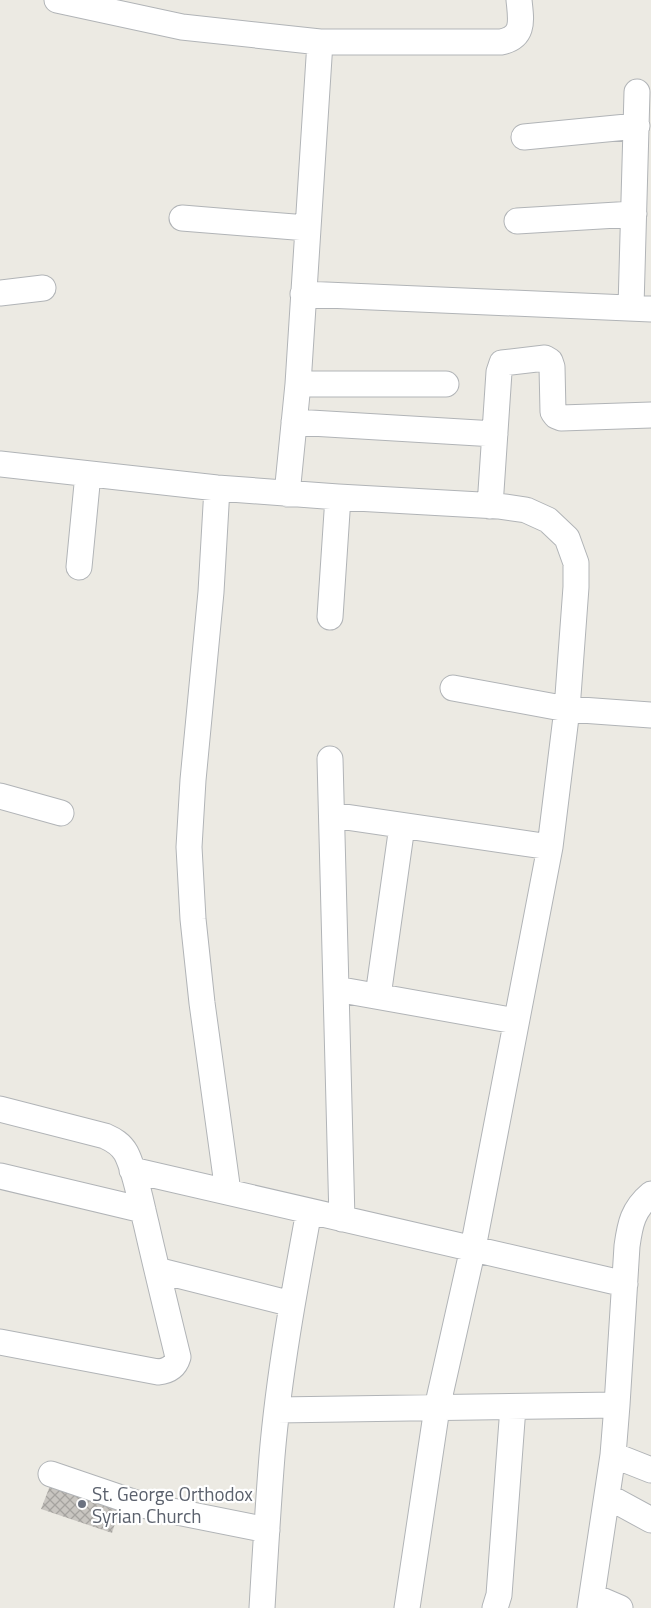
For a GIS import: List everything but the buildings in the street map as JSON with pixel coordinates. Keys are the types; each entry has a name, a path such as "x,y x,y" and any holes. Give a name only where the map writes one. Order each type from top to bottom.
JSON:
{"street":[{"path":"57,0 182,27 320,42 501,42 509,40 516,35 521,25 519,0"},
{"path":"287,494 298,384 320,42"},
{"path":"303,294 641,308 634,214 637,92"},
{"path":"524,137 636,126"},
{"path":"517,222 634,214"},
{"path":"182,218 308,228"},
{"path":"0,293 43,288"},
{"path":"490,506 499,372 502,363 545,358 550,361 552,367 553,412 561,418 651,415"},
{"path":"298,384 446,384"},
{"path":"294,422 495,434"},
{"path":"0,464 217,488 526,510 548,520 567,538 576,563 567,708 550,847 473,1248 437,1408 407,1608"},
{"path":"79,567 88,474"},
{"path":"217,488 211,592 193,780 189,847 193,919 202,1003 228,1192"},
{"path":"330,616 338,497"},
{"path":"453,688 567,708 651,715"},
{"path":"330,759 342,1219"},
{"path":"0,796 61,813"},
{"path":"332,815 550,847"},
{"path":"378,996 402,826"},
{"path":"336,989 516,1021"},
{"path":"0,1109 106,1136 116,1141 122,1148 127,1155 143,1210 178,1357 176,1363 165,1371 158,1372 0,1342"},
{"path":"132,1170 625,1284"},
{"path":"0,1176 143,1210"},
{"path":"620,1608 591,1602 613,1455 630,1222 643,1201 651,1194"},
{"path":"262,1608 277,1410 308,1211"},
{"path":"157,1270 292,1304"},
{"path":"277,1410 617,1405"},
{"path":"495,1608 499,1595 513,1406"},
{"path":"613,1455 651,1470"},
{"path":"51,1474 142,1505 267,1530"},
{"path":"607,1496 651,1520"}],"place":[{"name":"St. George Orthodox Syrian Church","path":"82,1504"}]}
